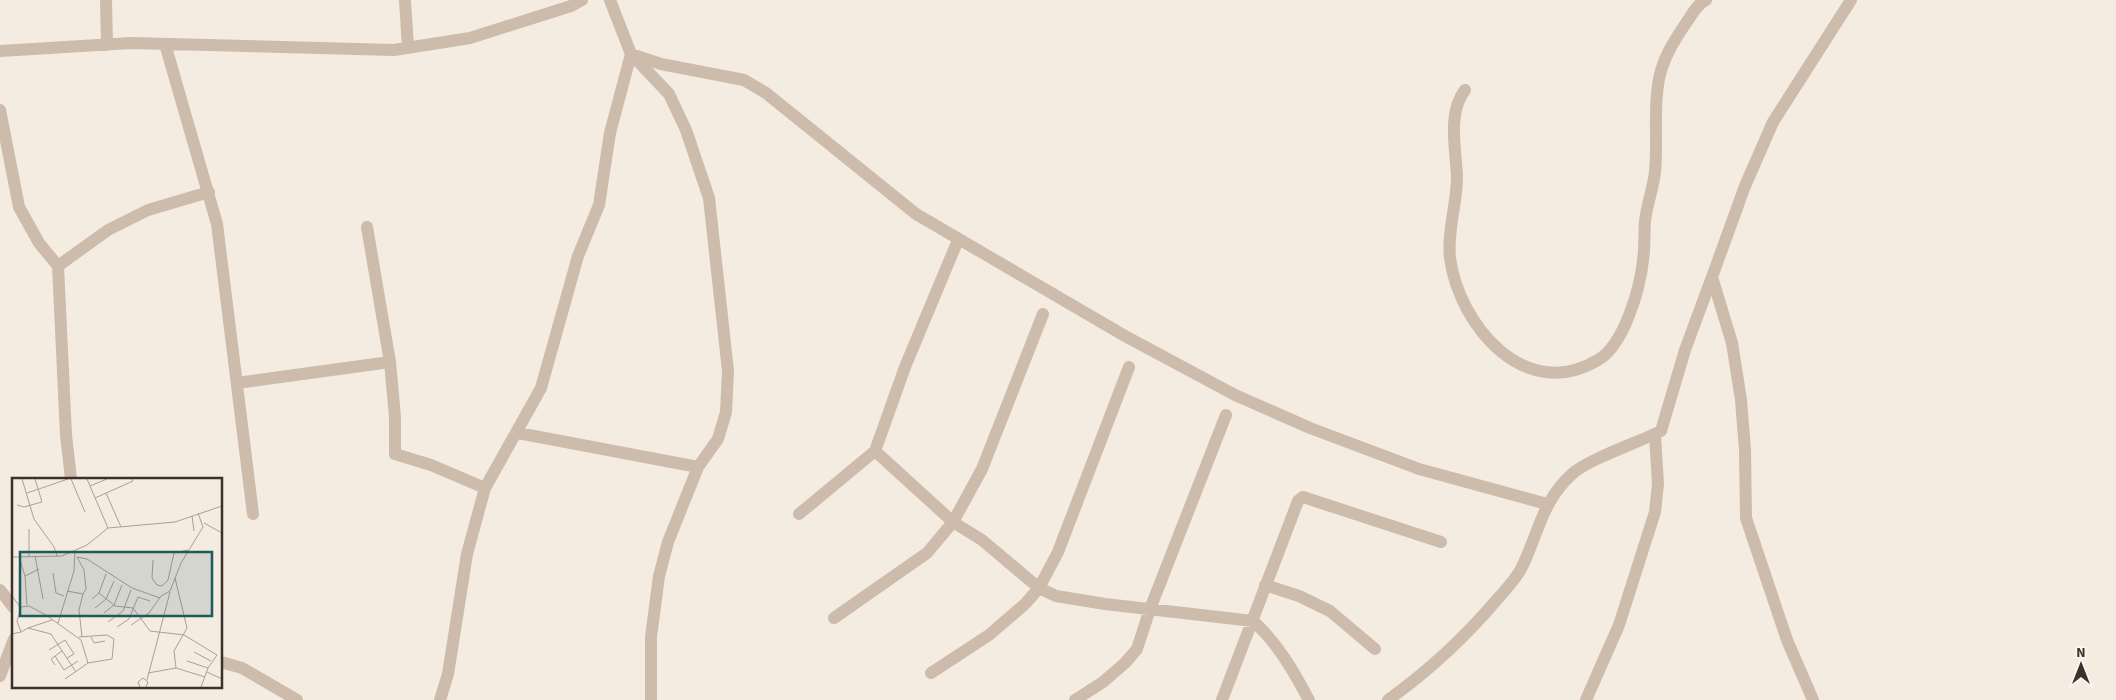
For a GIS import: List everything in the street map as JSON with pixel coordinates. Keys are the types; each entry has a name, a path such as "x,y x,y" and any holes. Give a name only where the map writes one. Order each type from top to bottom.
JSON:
{"street":[{"path":"106,0 107,45"},
{"path":"405,0 408,48"},
{"path":"0,51 164,44 394,50 470,38 582,0"},
{"path":"610,0 631,54 669,94 686,130 709,198 728,371 726,412 718,439 698,467 668,542 659,576 651,637 652,700"},
{"path":"1465,90 1460,96 1455,112 1457,179 1449,233 1453,273 1463,304 1481,332 1511,360 1533,369 1556,373 1582,368 1596,362 1610,351 1616,343 1632,304 1643,260 1645,221 1655,172 1659,78 1674,41 1698,6 1706,0"},
{"path":"1388,700 1426,671 1473,627 1512,582 1522,567 1547,504 1559,487 1574,472 1661,432 1685,350 1745,186 1773,122 1851,0"},
{"path":"164,44 217,224 253,514"},
{"path":"631,54 684,69 744,80 766,93 916,214 1125,336 1234,395 1310,428 1419,469 1547,504"},
{"path":"440,700 448,674 467,554 485,488 518,433 541,388 578,256 599,205 610,133 631,54"},
{"path":"0,110 19,207 39,243 58,266 66,435 71,478"},
{"path":"58,266 108,230 148,210 209,192"},
{"path":"367,227 390,362 395,417 395,454 431,465 485,488"},
{"path":"799,514 875,451 905,367 958,240"},
{"path":"1712,276 1732,343 1741,400 1746,518 1787,640 1814,700"},
{"path":"834,618 927,553 953,522 982,469 1043,314"},
{"path":"237,383 390,362"},
{"path":"931,673 989,635 1039,588 1058,552 1129,367"},
{"path":"1074,700 1103,682 1137,649 1150,610 1226,415"},
{"path":"518,433 698,467"},
{"path":"1586,700 1619,625 1655,512 1658,484 1655,434"},
{"path":"875,451 953,522 982,540 1039,588 1056,596 1150,610 1253,621 1278,648 1309,700"},
{"path":"1222,700 1298,501 1303,497 1442,542"},
{"path":"1265,585 1298,596 1330,611 1375,649"},
{"path":"0,590 12,606"},
{"path":"0,676 12,644"},
{"path":"222,662 242,668 297,700"}]}
